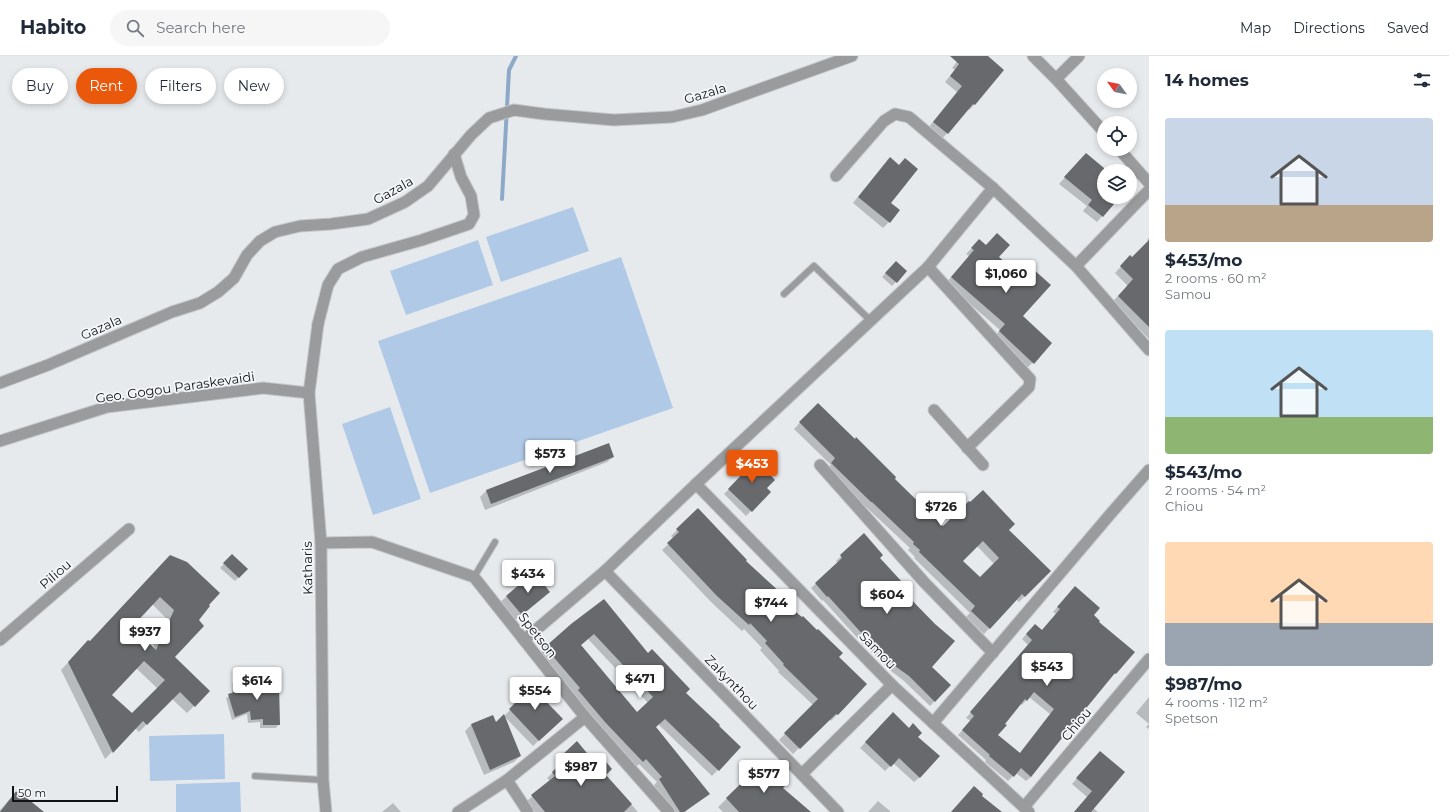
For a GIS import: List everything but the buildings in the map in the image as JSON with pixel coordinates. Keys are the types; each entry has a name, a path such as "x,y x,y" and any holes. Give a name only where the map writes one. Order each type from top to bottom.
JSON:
{"street":[{"name":"Gazala","path":"0,383 55,362 172,312 200,303 218,292 234,278 248,255 260,241 275,232 300,226 368,219 405,202 428,186 454,154 489,118 514,110 614,120 672,117 702,110 852,56"},
{"path":"1033,56 1097,124"},
{"path":"1056,79 1079,56"},
{"path":"836,176 884,120 895,114 909,117 993,188 1076,266 1149,350"},
{"name":"Katharis","path":"326,812 323,780 322,544 309,393 318,324 328,285 338,270 362,257 422,240 469,224 474,215 470,196 460,177 454,154"},
{"path":"1125,156 1149,183"},
{"path":"524,640 605,572 696,484 928,267 993,188"},
{"path":"1076,266 1149,190"},
{"path":"928,267 1030,380 1029,387 967,448"},
{"name":"Geo. Gogou Paraskevaidi","path":"0,441 107,408 263,388 309,393"},
{"path":"934,410 983,465"},
{"path":"820,465 924,582 993,653"},
{"path":"933,723 1112,511 1149,470"},
{"name":"Samou","path":"696,484 892,685 1026,810"},
{"name":"Piliou","path":"0,640 129,529"},
{"path":"322,544 372,542 474,577"},
{"name":"Zakynthou","path":"605,572 838,812"},
{"name":"Spetson","path":"474,577 585,717 669,812"},
{"name":"Chiou","path":"1026,810 1149,659"},
{"path":"802,774 892,685"},
{"path":"458,812 507,780 585,717"},
{"path":"507,780 528,812"}],"lane":[{"path":"784,294 814,266 871,321"},
{"path":"474,577 495,542"},
{"path":"255,776 323,780"}],"shaded area":[{"path":"573,207 589,251 501,282 486,237"},
{"path":"478,240 493,285 406,315 390,271"},
{"path":"621,257 673,408 430,493 378,341"},
{"path":"390,407 421,499 373,515 342,424"},
{"path":"224,734 225,779 150,781 149,736"},
{"path":"240,782 241,812 176,812 176,784"}],"waterway":[{"path":"502,199 509,70 516,56"}]}
